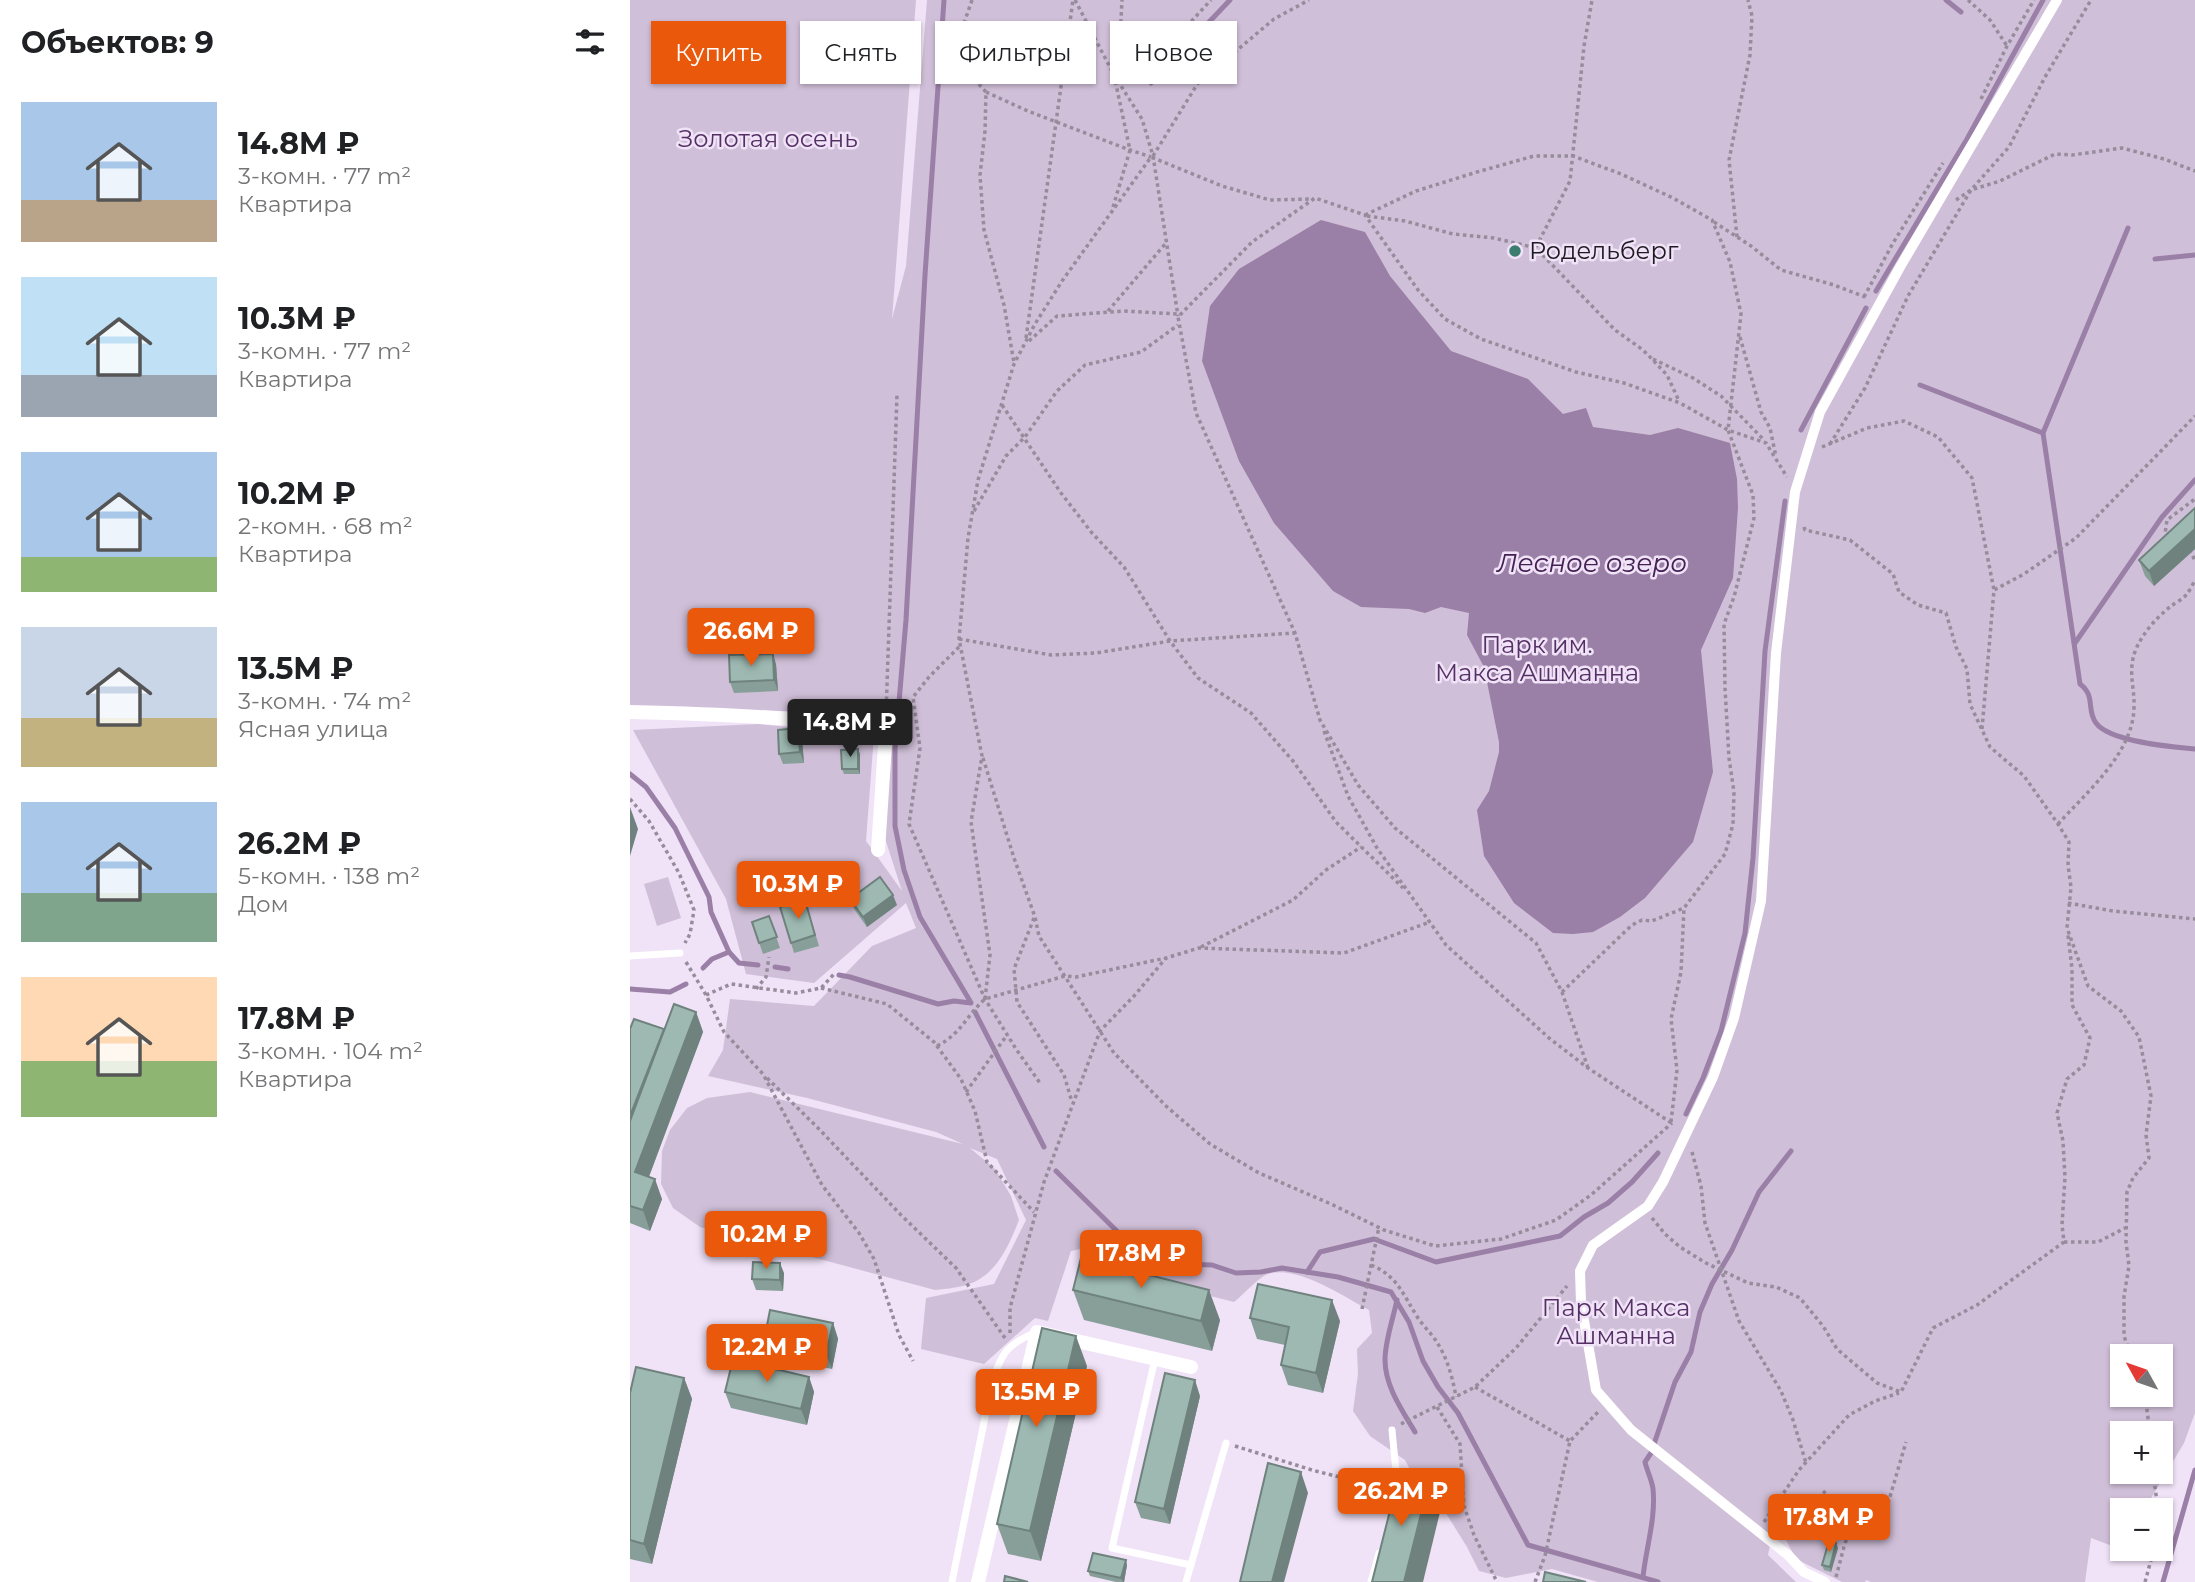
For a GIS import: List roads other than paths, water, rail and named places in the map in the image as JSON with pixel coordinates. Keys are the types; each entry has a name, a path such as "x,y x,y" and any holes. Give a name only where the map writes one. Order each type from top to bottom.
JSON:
{"street":[{"path":"1830,1580 1804,1572 1788,1555 1631,1430 1596,1390 1581,1303 1580,1270 1593,1245 1648,1206 1663,1182 1713,1077 1734,1018 1761,901 1776,653 1795,492 1820,411 1900,267 2057,0"},
{"path":"630,712 687,713 886,730 878,850"},
{"path":"978,1582 1037,1332 1191,1367"}],"lane":[{"path":"630,956 680,953"},
{"path":"952,1582 990,1387 998,1362 1017,1340 1037,1332"},
{"path":"1155,1359 1112,1548 1191,1565"},
{"path":"1392,1430 1398,1492 1394,1505"},
{"path":"1186,1582 1226,1443"},
{"path":"1371,1582 1382,1543"}],"water":[{"name":"Лесное озеро","path":"1321,220 1365,232 1390,276 1451,351 1528,379 1563,414 1586,408 1593,427 1650,435 1678,428 1730,443 1737,479 1738,508 1733,578 1701,650 1713,772 1693,842 1645,898 1620,917 1593,932 1553,933 1514,903 1484,856 1477,810 1489,791 1499,742 1484,667 1467,635 1469,613 1441,607 1425,613 1409,609 1361,607 1333,591 1274,523 1239,461 1202,361 1210,306 1239,269"}],"waterway":[{"path":"944,0 925,275 906,620 895,749 895,826 904,870 920,917 970,1001"},
{"path":"1210,21 1230,0"},
{"path":"1946,0 1961,12"},
{"path":"1876,291 1967,139 2043,0"},
{"path":"2128,228 2043,433 2080,684 2088,693 2093,718 2103,729 2114,735 2158,745 2195,749"},
{"path":"2155,259 2195,255"},
{"path":"1801,430 1866,308"},
{"path":"1920,385 2043,433"},
{"path":"2075,643 2162,517 2195,480"},
{"path":"1686,1114 1721,1031 1745,933 1753,858 1765,651 1785,501"},
{"path":"630,774 646,787 675,828 709,897 711,912 729,952 739,963 758,965"},
{"path":"703,968 712,959 729,952"},
{"path":"775,967 788,969"},
{"path":"839,975 938,1004 954,1001 971,1003"},
{"path":"630,989 670,992 686,984"},
{"path":"975,1012 1044,1147"},
{"path":"1643,1577 1654,1500 1645,1462 1651,1453 1675,1382 1691,1352 1700,1312 1712,1284 1732,1250 1759,1192 1791,1151"},
{"path":"1307,1272 1320,1252 1374,1239 1436,1262 1560,1236 1608,1203 1632,1182 1658,1153"},
{"path":"1056,1171 1136,1250 1178,1264 1212,1265 1236,1273 1282,1268 1338,1277 1391,1292 1409,1322 1423,1361 1458,1413 1528,1545 1658,1582"},
{"path":"1397,1300 1386,1345 1386,1370 1395,1398 1415,1432"},
{"path":"2163,1582 2195,1470"}],"place":[{"name":"Родельберг","path":"1515,251"}],"park label":[{"name":"Золотая осень","path":"768,139"},
{"name":"Парк им. Макса Ашманна","path":"1537,659"},
{"name":"Парк Макса Ашманна","path":"1616,1322"}]}
